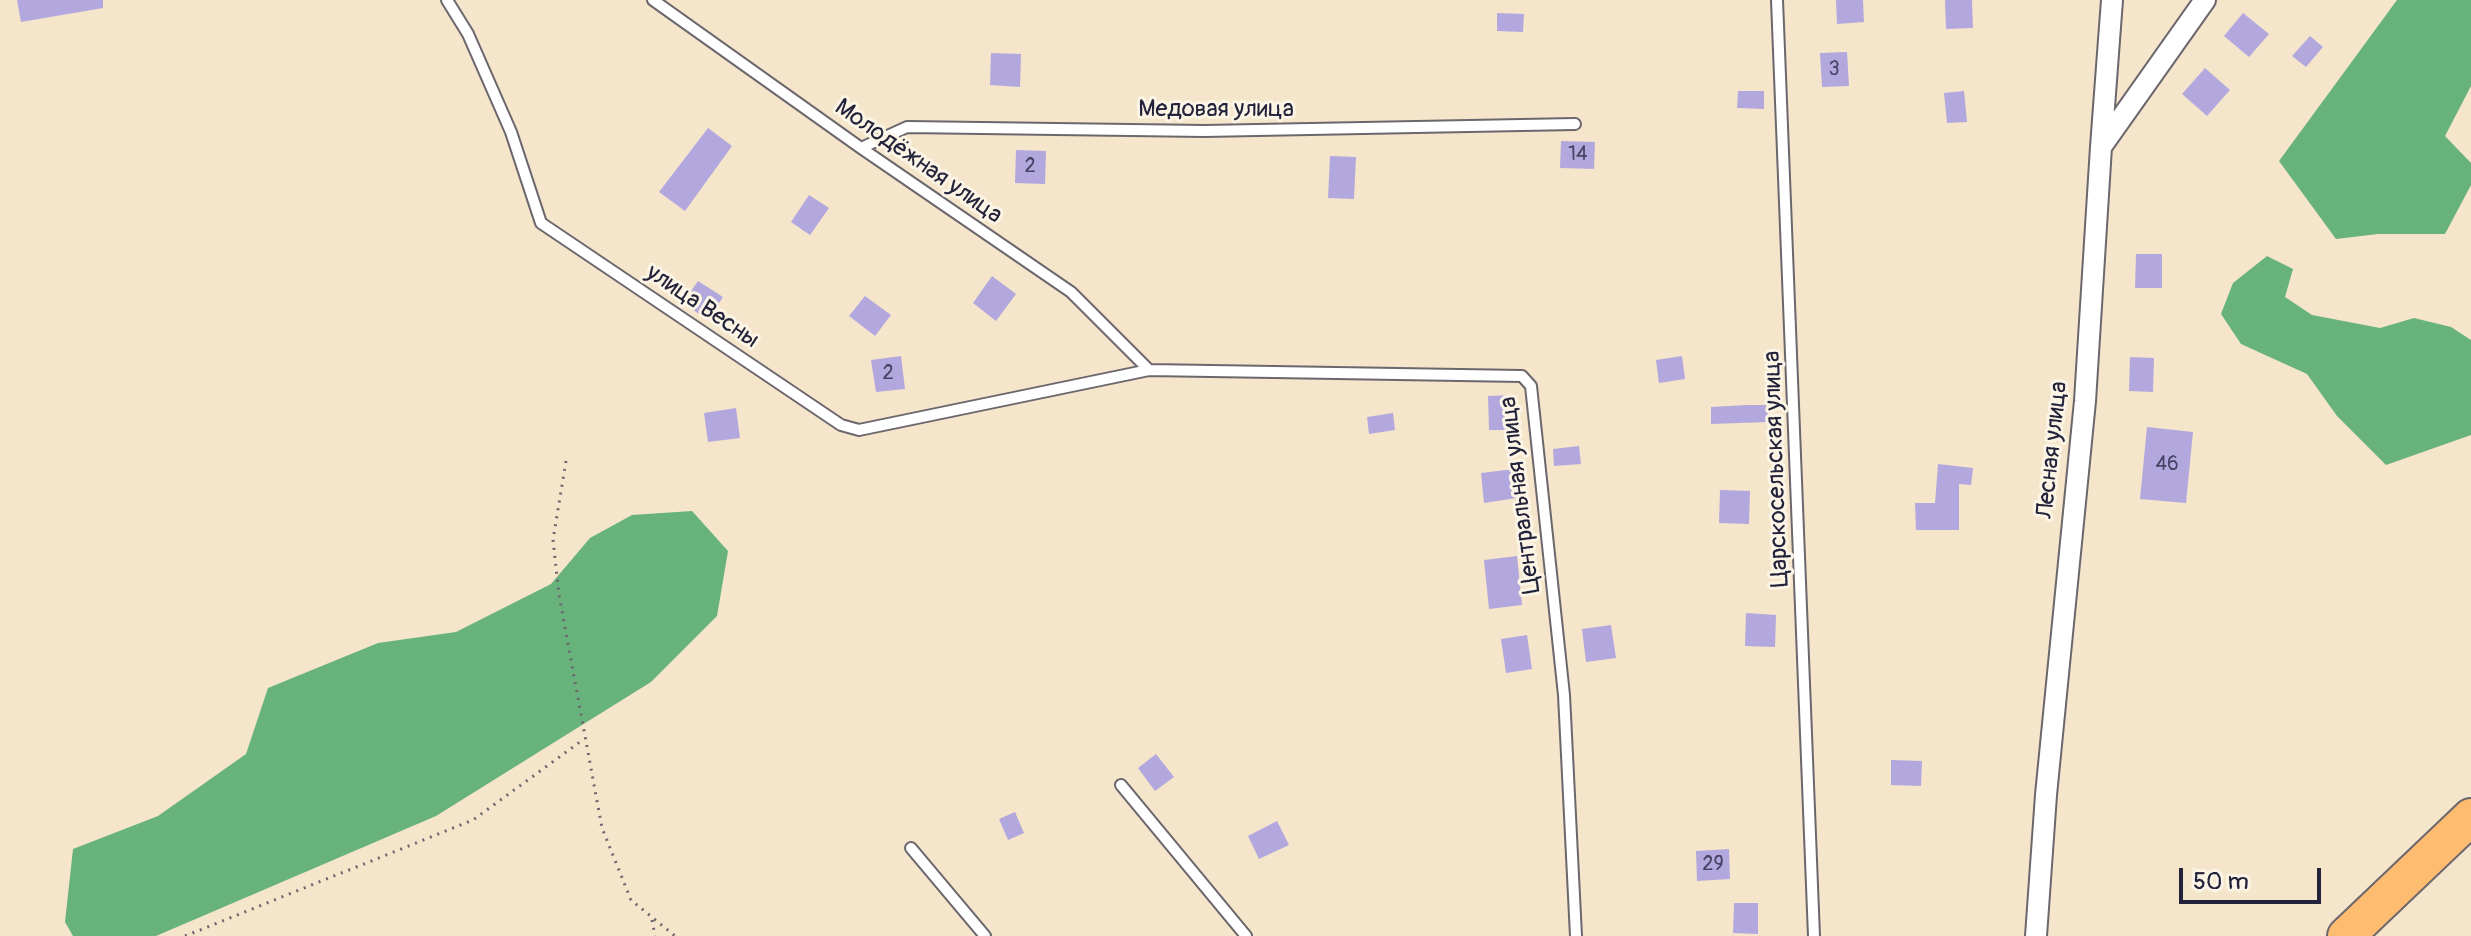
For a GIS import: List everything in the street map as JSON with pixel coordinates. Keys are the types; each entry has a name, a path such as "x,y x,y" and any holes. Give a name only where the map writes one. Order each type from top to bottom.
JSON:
{"highway":[{"path":"2346,936 2471,817"}],"street":[{"name":"Лесная улица","path":"2036,936 2046,795 2085,401 2112,0"},
{"path":"2101,147 2205,0"}],"lane":[{"name":"улица Весны","path":"447,0 468,34 511,132 541,223 841,425"},
{"name":"Молодёжная улица","path":"653,0 1071,292 1149,370"},
{"name":"Царскосельская улица","path":"1777,0 1814,936"},
{"name":"Медовая улица","path":"861,148 907,127 1204,131 1575,124"},
{"name":"Центральная улица","path":"841,425 859,430 1149,370 1522,376 1531,386 1564,695 1576,936"},
{"path":"1121,785 1246,936"},
{"path":"911,848 985,936"}],"path":[{"path":"566,461 553,540 559,595 602,828 631,900 675,936"},
{"path":"185,936 473,820 586,739"},
{"path":"652,918 655,936"}],"green space":[{"path":"2397,0 2471,0 2471,86 2445,136 2471,163 2471,185 2445,234 2378,234 2336,239 2279,161"},
{"path":"2267,256 2293,269 2285,297 2312,315 2380,328 2414,318 2451,327 2471,340 2471,435 2386,465 2337,416 2307,374 2241,344 2221,314 2233,283"},
{"path":"692,511 728,551 717,616 651,682 436,816 156,936 73,936 65,922 73,849 158,816 246,754 268,688 378,643 456,632 551,584 590,538 632,515"}],"building":[{"path":"17,0 103,0 103,8 21,22"},
{"path":"1836,0 1863,0 1864,22 1837,24"},
{"path":"1945,0 1972,0 1973,28 1946,29"},
{"path":"1497,13 1524,14 1523,32 1497,31"},
{"path":"2243,13 2269,34 2249,57 2224,36"},
{"path":"2310,36 2323,47 2306,67 2292,56"},
{"path":"1847,52 1849,86 1822,87 1820,53"},
{"path":"991,53 1021,54 1020,87 990,85"},
{"path":"2205,68 2230,90 2207,116 2182,94"},
{"path":"1738,91 1764,91 1764,109 1737,108"},
{"path":"1964,91 1967,122 1947,123 1944,93"},
{"path":"708,128 732,146 685,211 659,192"},
{"path":"1561,141 1595,142 1594,169 1560,168"},
{"path":"1016,150 1046,151 1045,184 1015,183"},
{"path":"1330,156 1356,157 1354,199 1328,198"},
{"path":"809,195 829,208 810,235 791,222"},
{"path":"2136,254 2162,254 2162,288 2135,288"},
{"path":"992,276 1016,294 996,321 973,303"},
{"path":"698,281 723,297 708,320 683,303"},
{"path":"865,296 891,315 875,336 849,316"},
{"path":"901,356 905,389 876,392 871,360"},
{"path":"1682,356 1685,379 1659,383 1656,360"},
{"path":"2130,357 2154,358 2153,392 2129,391"},
{"path":"1515,395 1516,430 1489,430 1488,396"},
{"path":"1768,405 1768,422 1711,424 1711,407"},
{"path":"736,408 740,438 708,442 704,413"},
{"path":"1393,413 1395,430 1369,434 1367,417"},
{"path":"2147,427 2193,432 2186,503 2140,499"},
{"path":"1579,446 1581,464 1554,466 1553,449"},
{"path":"1938,464 1973,468 1971,485 1959,484 1959,530 1916,530 1915,503 1935,503"},
{"path":"1514,469 1517,498 1484,503 1481,473"},
{"path":"1720,490 1750,491 1749,524 1719,523"},
{"path":"1517,556 1522,605 1489,609 1484,560"},
{"path":"1746,613 1776,615 1775,647 1745,646"},
{"path":"1611,625 1616,658 1586,662 1582,629"},
{"path":"1527,635 1532,669 1506,673 1501,639"},
{"path":"1156,754 1174,777 1155,791 1138,768"},
{"path":"1891,760 1922,761 1921,786 1891,785"},
{"path":"1015,812 1024,833 1008,840 999,819"},
{"path":"1277,821 1289,845 1259,859 1248,836"},
{"path":"1729,849 1730,879 1697,881 1696,851"},
{"path":"1734,903 1758,903 1758,934 1733,933"}]}
